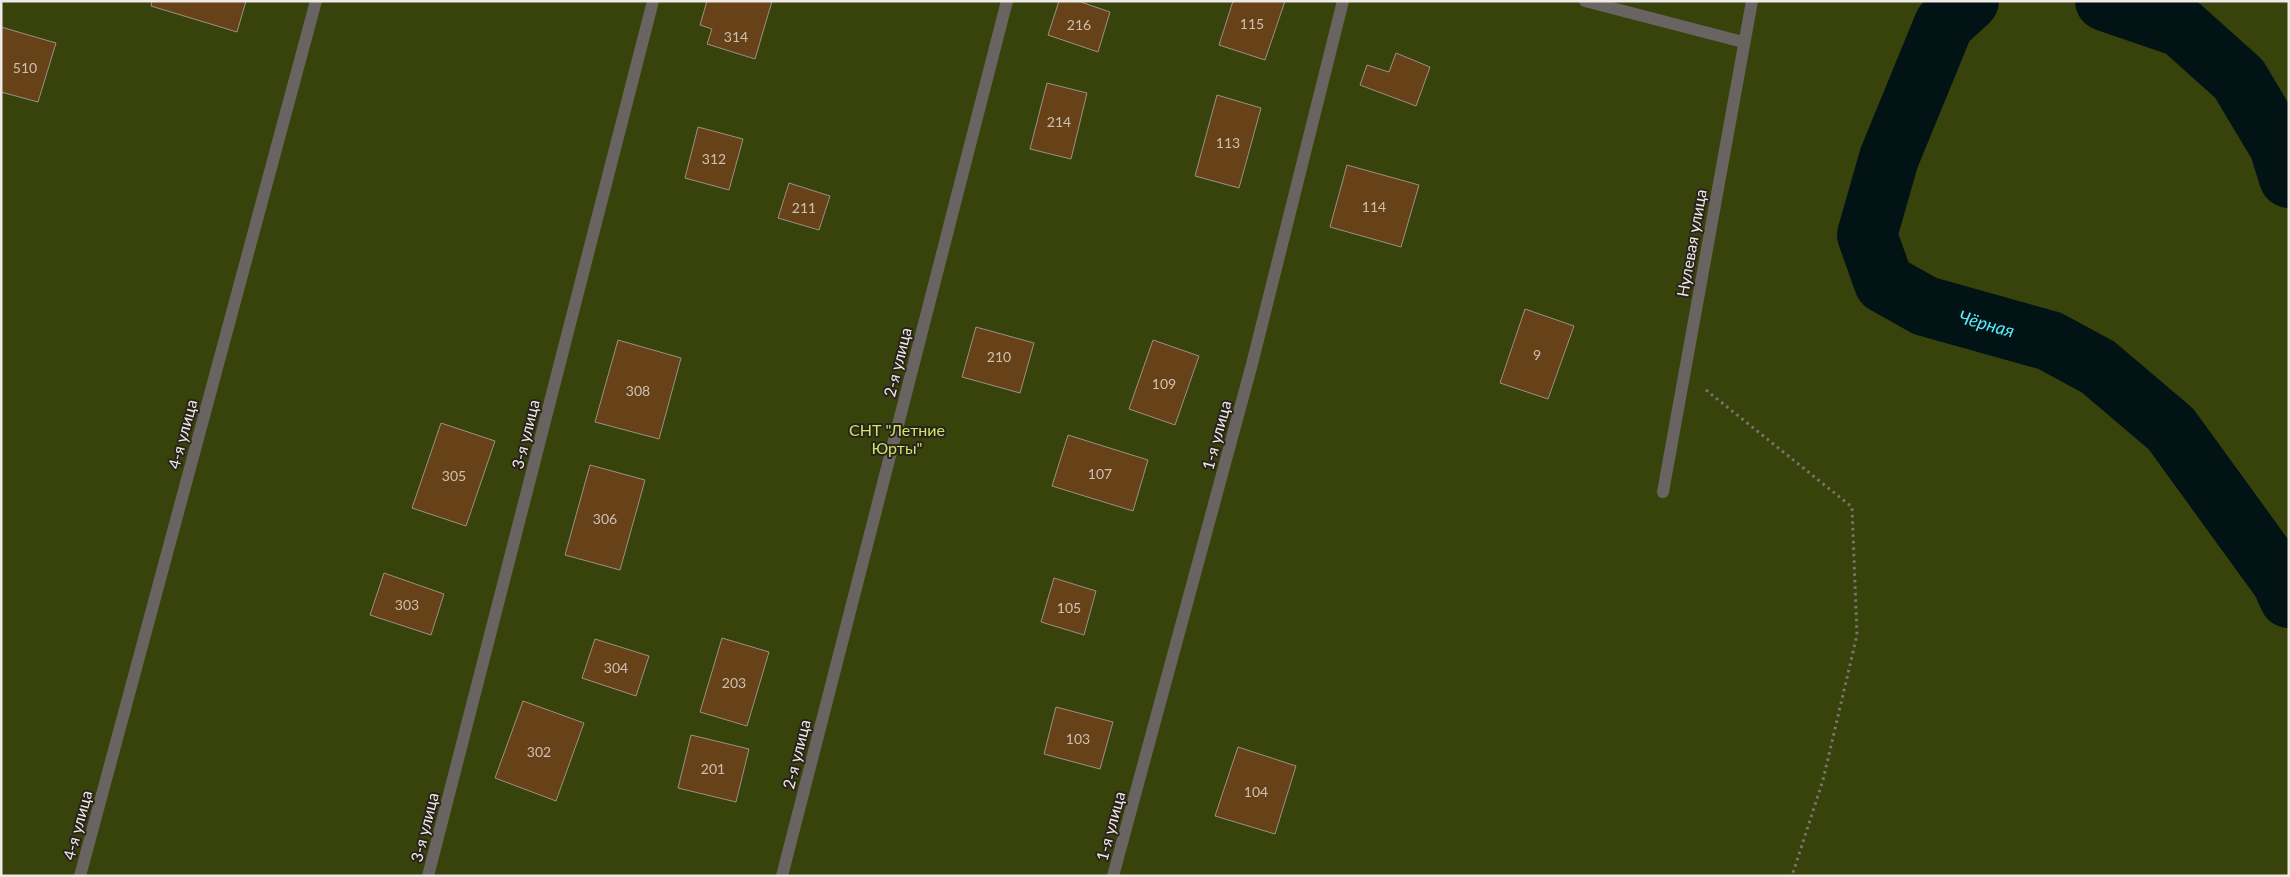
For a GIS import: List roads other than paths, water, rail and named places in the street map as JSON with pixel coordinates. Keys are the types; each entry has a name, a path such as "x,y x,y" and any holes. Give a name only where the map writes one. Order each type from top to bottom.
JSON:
{"street":[{"name":"4-я улица","path":"80,876 316,1"},
{"name":"3-я улица","path":"428,876 653,1"},
{"name":"2-я улица","path":"782,876 1007,1"},
{"name":"1-я улица","path":"1113,876 1252,364 1343,1"},
{"path":"1585,1 1743,42"},
{"name":"Нулевая улица","path":"1663,492 1743,42 1752,1"}],"waterway":[{"name":"Чёрная","path":"1969,1 1944,24 1889,158 1867,235 1884,283 1925,306 2050,341 2098,367 2171,429 2282,582 2289,598"},
{"name":"Чёрная","path":"2105,1 2181,27 2239,79 2279,146 2289,178"}],"park label":[{"name":"СНТ \"Летние Юрты\"","path":"897,438"}]}
